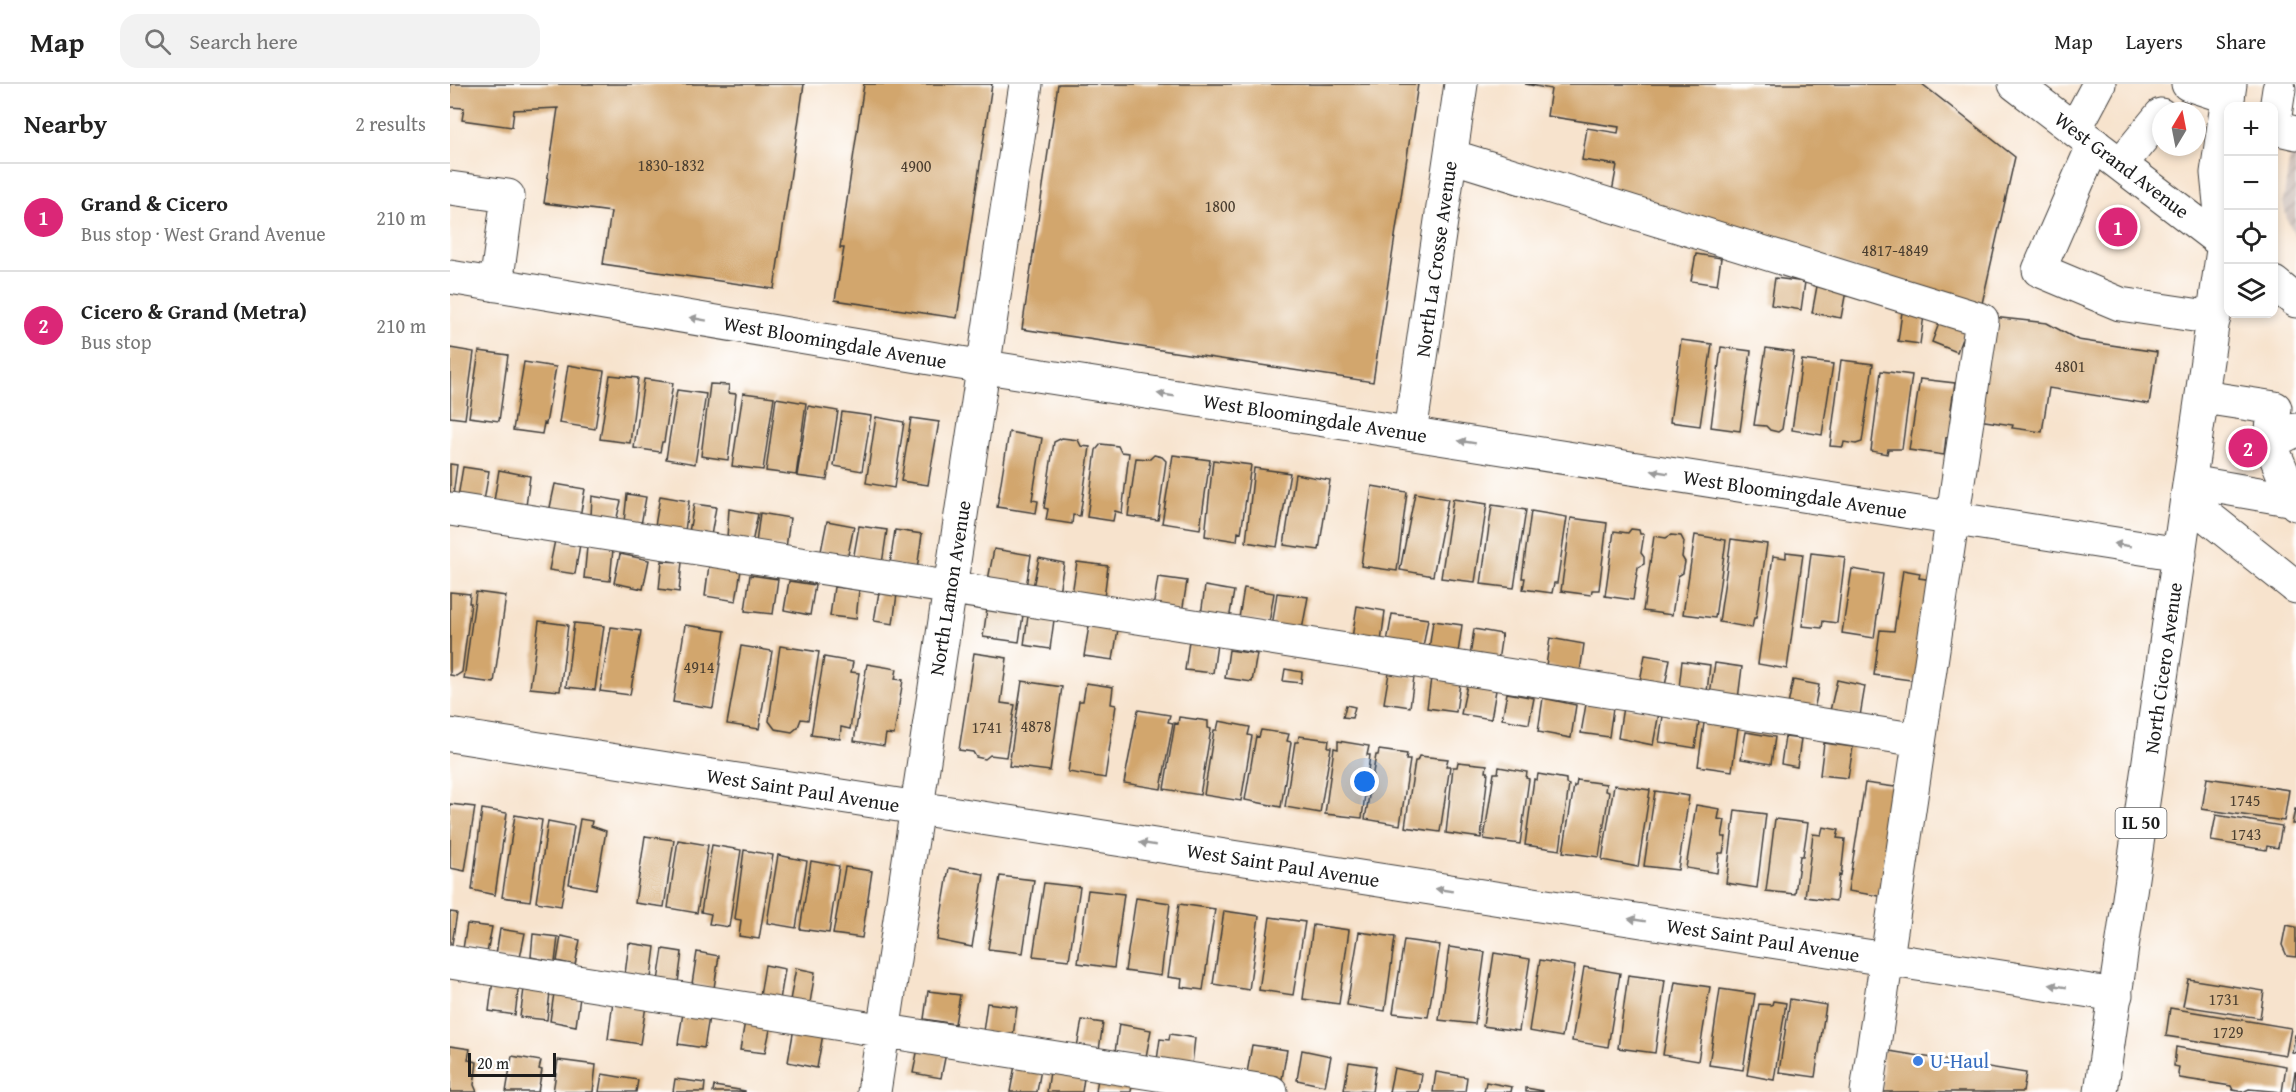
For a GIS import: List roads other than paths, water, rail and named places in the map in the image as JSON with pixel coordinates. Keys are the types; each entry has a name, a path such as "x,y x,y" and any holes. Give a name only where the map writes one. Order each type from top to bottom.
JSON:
{"street":[{"name":"North Lamon Avenue","path":"874,1092 1026,84"},
{"name":"North La Crosse Avenue","path":"1410,433 1461,84"},
{"name":"West Grand Avenue","path":"2015,84 2224,241"},
{"path":"2098,84 2084,136 2039,270 2120,304 2214,318"},
{"path":"2166,102 2170,84"},
{"path":"2188,84 2229,91"},
{"path":"2277,102 2279,89"},
{"name":"North Cicero Avenue","path":"2224,222 2217,173 2229,91"},
{"path":"2121,165 2152,126"},
{"path":"2278,129 2296,133"},
{"path":"1451,156 1982,320 1867,1092"},
{"path":"450,188 508,196 496,285"},
{"name":"North Cicero Avenue","path":"2101,1092 2224,260"},
{"name":"West Bloomingdale Avenue","path":"450,277 983,367 2180,554"},
{"path":"2278,286 2296,301"},
{"path":"2189,492 2295,501 2275,408 2203,397"},
{"path":"2189,492 2296,587"},
{"path":"450,508 1919,740"},
{"name":"West Saint Paul Avenue","path":"450,735 2116,995"},
{"path":"450,962 1271,1092"}],"place":[{"name":"Grand & Cicero","path":"2118,227"},
{"name":"Cicero & Grand (Metra)","path":"2248,448"},
{"name":"U-Haul","path":"1918,1061"}]}
